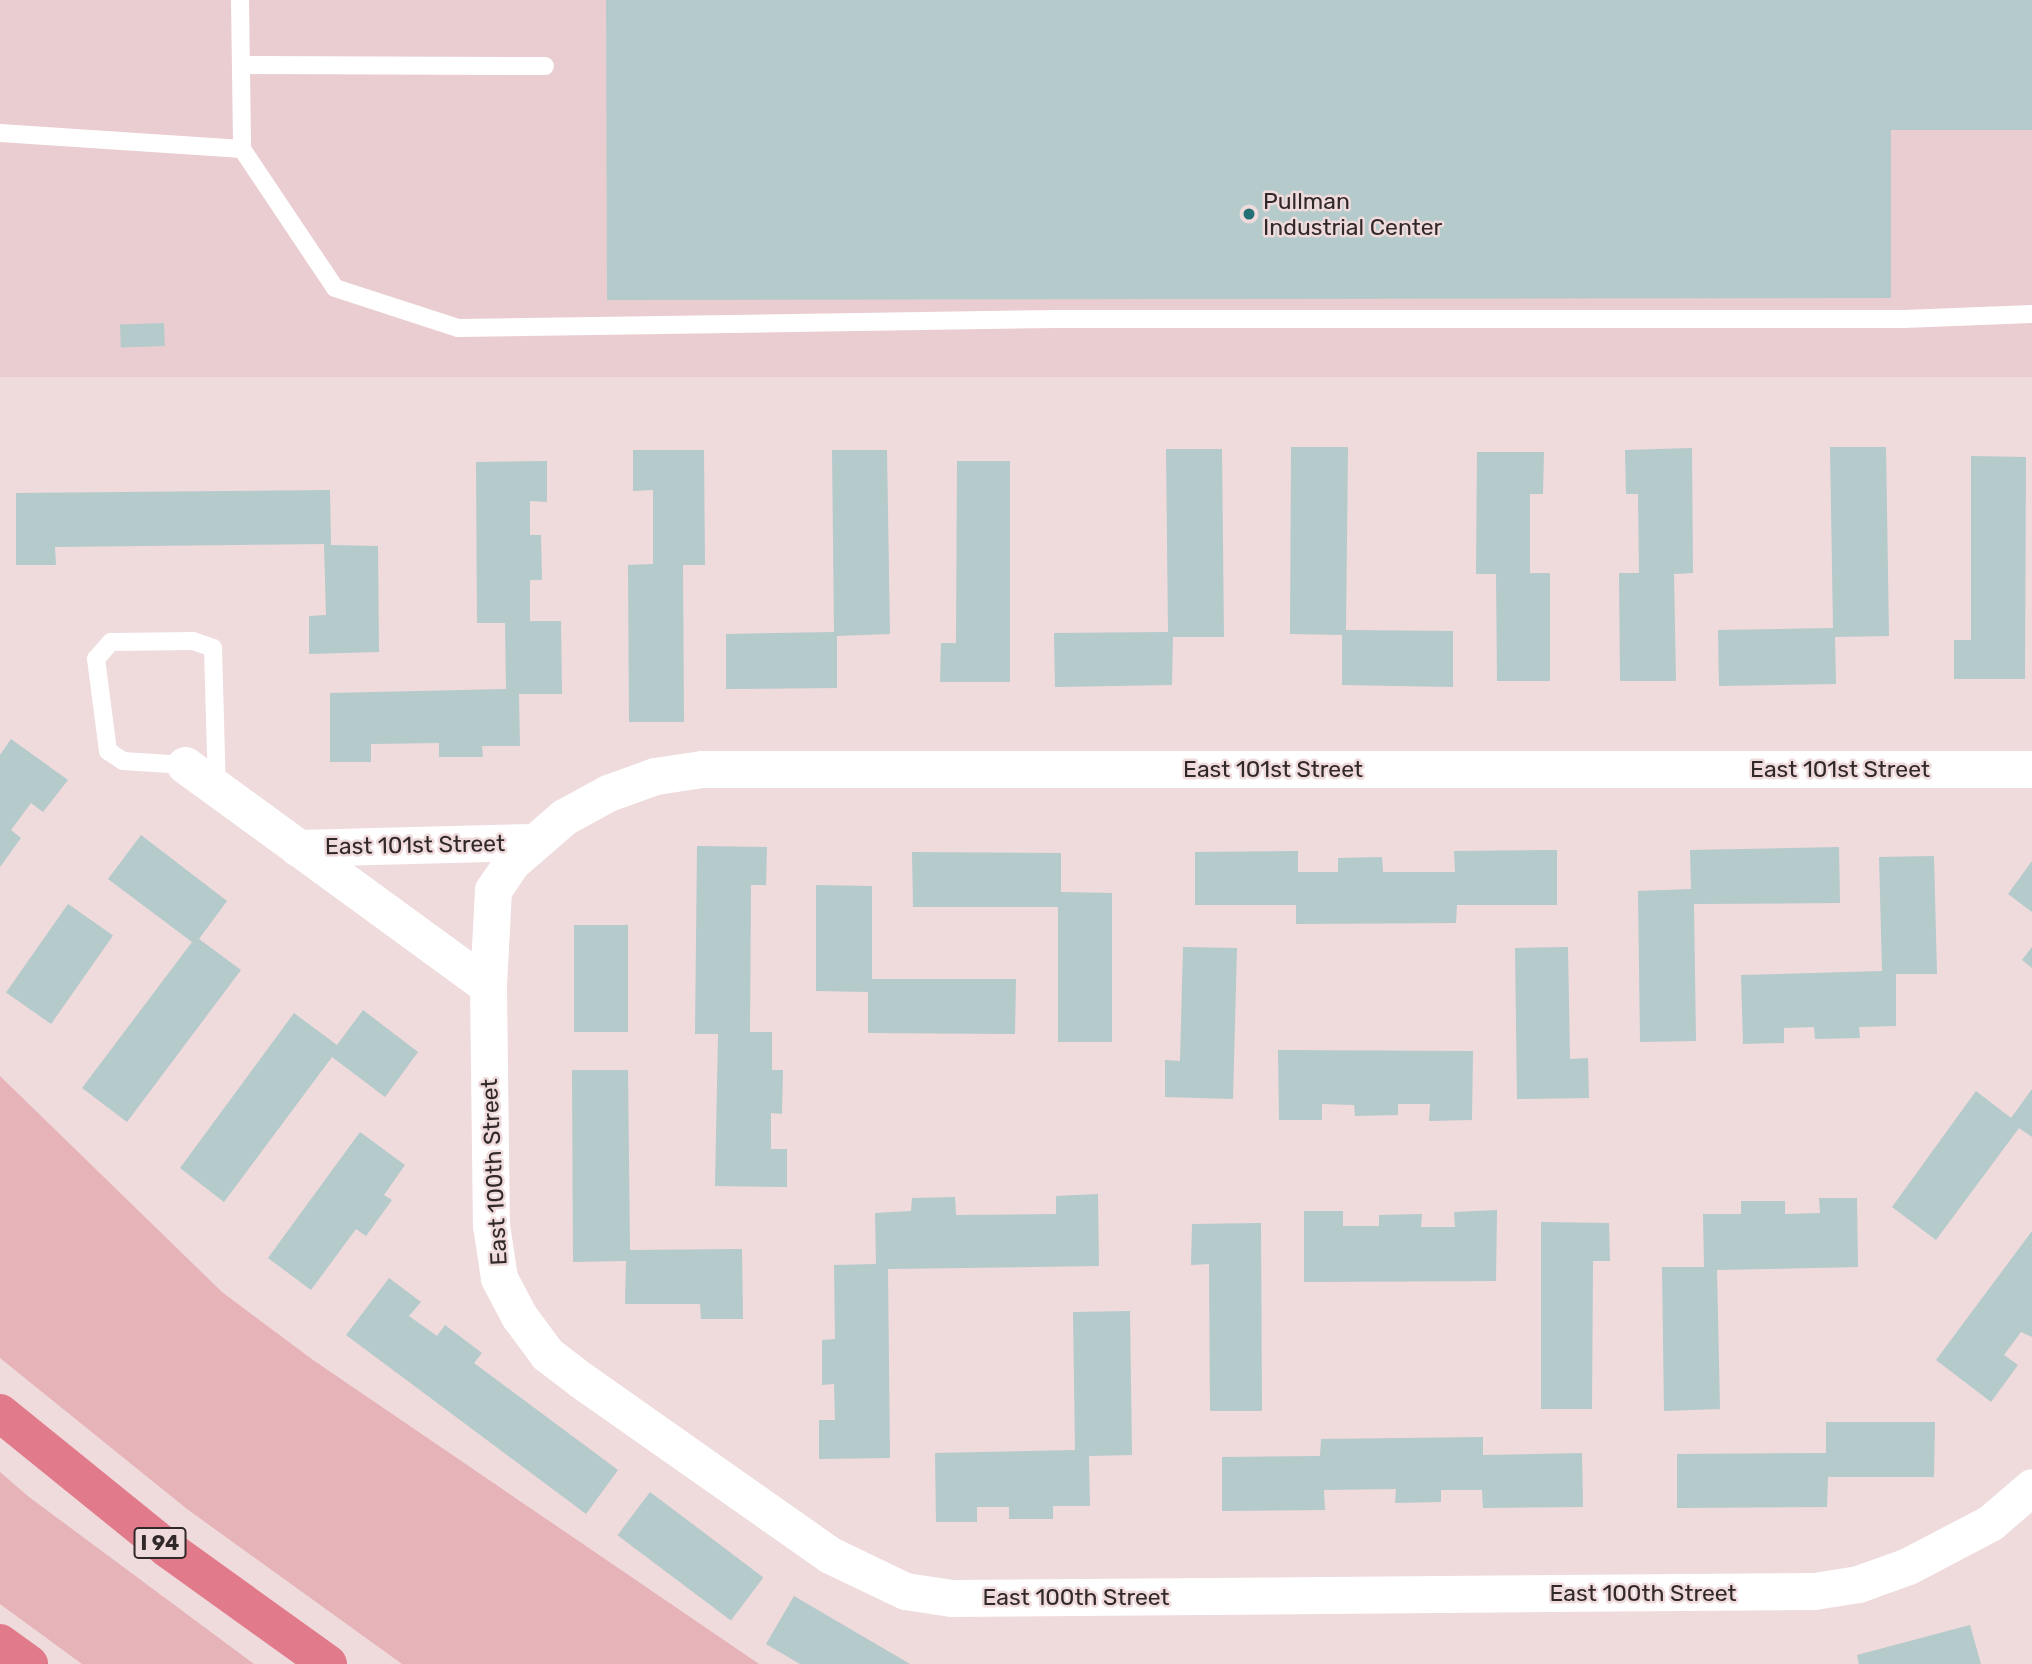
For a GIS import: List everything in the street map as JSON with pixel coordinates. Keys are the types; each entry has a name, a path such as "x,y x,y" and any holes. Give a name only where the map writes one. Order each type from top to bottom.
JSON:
{"highway":[{"name":"I 94","path":"0,1413 168,1549 328,1664"},
{"path":"0,1643 29,1664"}],"street":[{"path":"185,765 488,986"},
{"name":"East 101st Street","path":"488,986 493,890 531,842 608,793 655,776 702,769 2032,769"},
{"name":"East 101st Street","path":"298,848 531,842"},
{"name":"East 100th Street","path":"488,986 491,1225 499,1278 519,1315 547,1354 581,1380 830,1555 905,1591 952,1598 1814,1591 1858,1584 1919,1561 1990,1523 2032,1487"}],"lane":[{"path":"240,0 242,149 335,288 458,328 1055,319 1904,319 2032,314"},
{"path":"241,65 545,66"},
{"path":"0,133 242,149"},
{"path":"185,765 123,761 108,751 96,659 111,642 193,641 213,648 217,788"}],"shaded area":[{"path":"0,0 2032,0 2032,377 0,377"},
{"path":"0,1076 222,1292 313,1360 759,1664 402,1664 187,1509 0,1358"},
{"path":"0,1472 29,1497 254,1664 82,1664 0,1604"}],"building":[{"name":"Pullman Industrial Center","path":"606,0 2032,0 2032,130 1891,130 1891,298 607,300"},
{"path":"164,323 165,346 121,348 120,325"},
{"path":"1291,447 1348,447 1346,630 1453,631 1453,687 1342,685 1342,635 1290,634"},
{"path":"1830,447 1886,447 1889,636 1835,637 1836,684 1719,686 1718,630 1833,628"},
{"path":"1692,448 1693,573 1674,574 1676,681 1620,681 1619,573 1639,573 1638,494 1626,494 1625,450"},
{"path":"1166,449 1222,449 1224,637 1173,637 1172,685 1055,687 1054,633 1168,632"},
{"path":"633,450 704,450 705,565 683,565 684,722 629,722 628,565 653,564 653,490 633,491"},
{"path":"832,450 887,450 890,634 837,636 837,688 726,689 726,634 834,632"},
{"path":"1477,452 1544,452 1543,494 1530,494 1530,573 1550,573 1550,681 1497,681 1496,574 1476,574"},
{"path":"1971,456 2026,457 2025,679 1954,679 1954,640 1971,640"},
{"path":"547,461 547,502 530,501 530,535 541,535 542,580 530,580 530,621 561,621 562,694 519,694 520,746 482,746 483,757 439,757 439,743 371,744 371,762 330,762 330,693 506,689 505,623 477,623 476,462"},
{"path":"957,461 1010,461 1010,682 940,682 941,643 956,643"},
{"path":"330,490 331,545 378,546 379,652 309,654 309,616 326,615 324,544 55,547 56,565 16,565 16,493"},
{"path":"11,739 68,780 43,812 31,803 11,830 21,838 0,867 0,755"},
{"path":"141,835 227,901 199,939 241,970 127,1122 82,1088 192,942 108,879"},
{"path":"697,846 767,847 766,885 751,885 750,1032 772,1032 772,1070 783,1070 782,1114 771,1113 771,1149 787,1149 787,1187 715,1186 718,1034 695,1034"},
{"path":"1839,847 1840,903 1694,904 1696,1041 1640,1042 1638,891 1691,889 1690,850"},
{"path":"1557,850 1557,905 1457,905 1456,923 1296,924 1296,905 1195,905 1195,852 1298,851 1298,872 1338,872 1338,858 1382,857 1383,872 1455,872 1454,851"},
{"path":"912,852 1061,853 1061,892 1112,893 1112,1042 1058,1042 1058,907 913,907"},
{"path":"1934,856 1937,974 1896,974 1896,1026 1859,1027 1860,1038 1815,1039 1814,1027 1784,1028 1784,1043 1743,1044 1741,975 1882,971 1879,857"},
{"path":"2032,861 2032,912 2008,894"},
{"path":"816,885 872,886 872,979 1016,979 1015,1034 868,1033 868,992 816,991"},
{"path":"68,904 113,936 51,1024 6,992"},
{"path":"574,925 628,925 628,1032 574,1032"},
{"path":"1183,947 1237,948 1233,1099 1165,1097 1165,1060 1180,1061"},
{"path":"1568,947 1570,1059 1588,1058 1589,1098 1517,1099 1515,948"},
{"path":"2032,947 2032,968 2022,960"},
{"path":"363,1010 418,1052 385,1097 332,1057 224,1202 180,1168 294,1013 337,1045"},
{"path":"1278,1050 1473,1051 1472,1120 1429,1121 1430,1104 1398,1104 1398,1115 1355,1116 1354,1105 1322,1104 1322,1120 1279,1120"},
{"path":"572,1070 628,1070 630,1250 742,1249 743,1319 701,1319 700,1304 625,1304 626,1261 573,1262"},
{"path":"2032,1089 2032,1137 2019,1128 1936,1240 1892,1207 1976,1091 2011,1118"},
{"path":"360,1132 405,1165 384,1195 392,1200 366,1236 356,1229 311,1290 268,1258"},
{"path":"1098,1194 1099,1266 888,1269 890,1458 819,1459 819,1420 835,1420 834,1384 822,1385 822,1340 835,1339 834,1265 876,1264 875,1213 911,1211 912,1198 955,1197 956,1215 1056,1214 1056,1196"},
{"path":"1819,1198 1857,1198 1858,1267 1717,1270 1720,1409 1664,1411 1662,1267 1704,1267 1703,1214 1741,1214 1741,1201 1785,1201 1785,1214 1820,1213"},
{"path":"1497,1210 1496,1281 1304,1282 1304,1211 1343,1211 1343,1226 1379,1226 1379,1215 1422,1214 1421,1227 1455,1227 1454,1212"},
{"path":"1541,1222 1609,1223 1610,1261 1593,1261 1592,1409 1541,1409"},
{"path":"1261,1223 1262,1411 1210,1411 1209,1264 1191,1265 1192,1224"},
{"path":"2032,1231 2032,1337 2021,1332 2004,1355 2018,1365 1991,1402 1936,1360"},
{"path":"389,1278 421,1302 409,1316 437,1336 445,1325 482,1353 474,1363 618,1470 586,1514 346,1335"},
{"path":"1130,1311 1132,1455 1089,1456 1090,1506 1053,1506 1053,1519 1009,1519 1009,1507 977,1507 977,1522 936,1522 935,1453 1075,1450 1073,1312"},
{"path":"1826,1422 1935,1422 1934,1477 1828,1477 1827,1507 1677,1508 1677,1454 1826,1453"},
{"path":"1483,1437 1483,1455 1582,1453 1583,1507 1483,1508 1482,1490 1441,1490 1441,1502 1395,1503 1396,1489 1324,1490 1325,1510 1222,1511 1222,1457 1320,1456 1321,1439"},
{"path":"650,1492 763,1577 731,1621 618,1535"},
{"path":"794,1596 910,1664 800,1664 766,1644"},
{"path":"1970,1625 1981,1664 1859,1664 1857,1655"}],"place":[{"name":"Pullman Industrial Center","path":"1249,214"}]}
